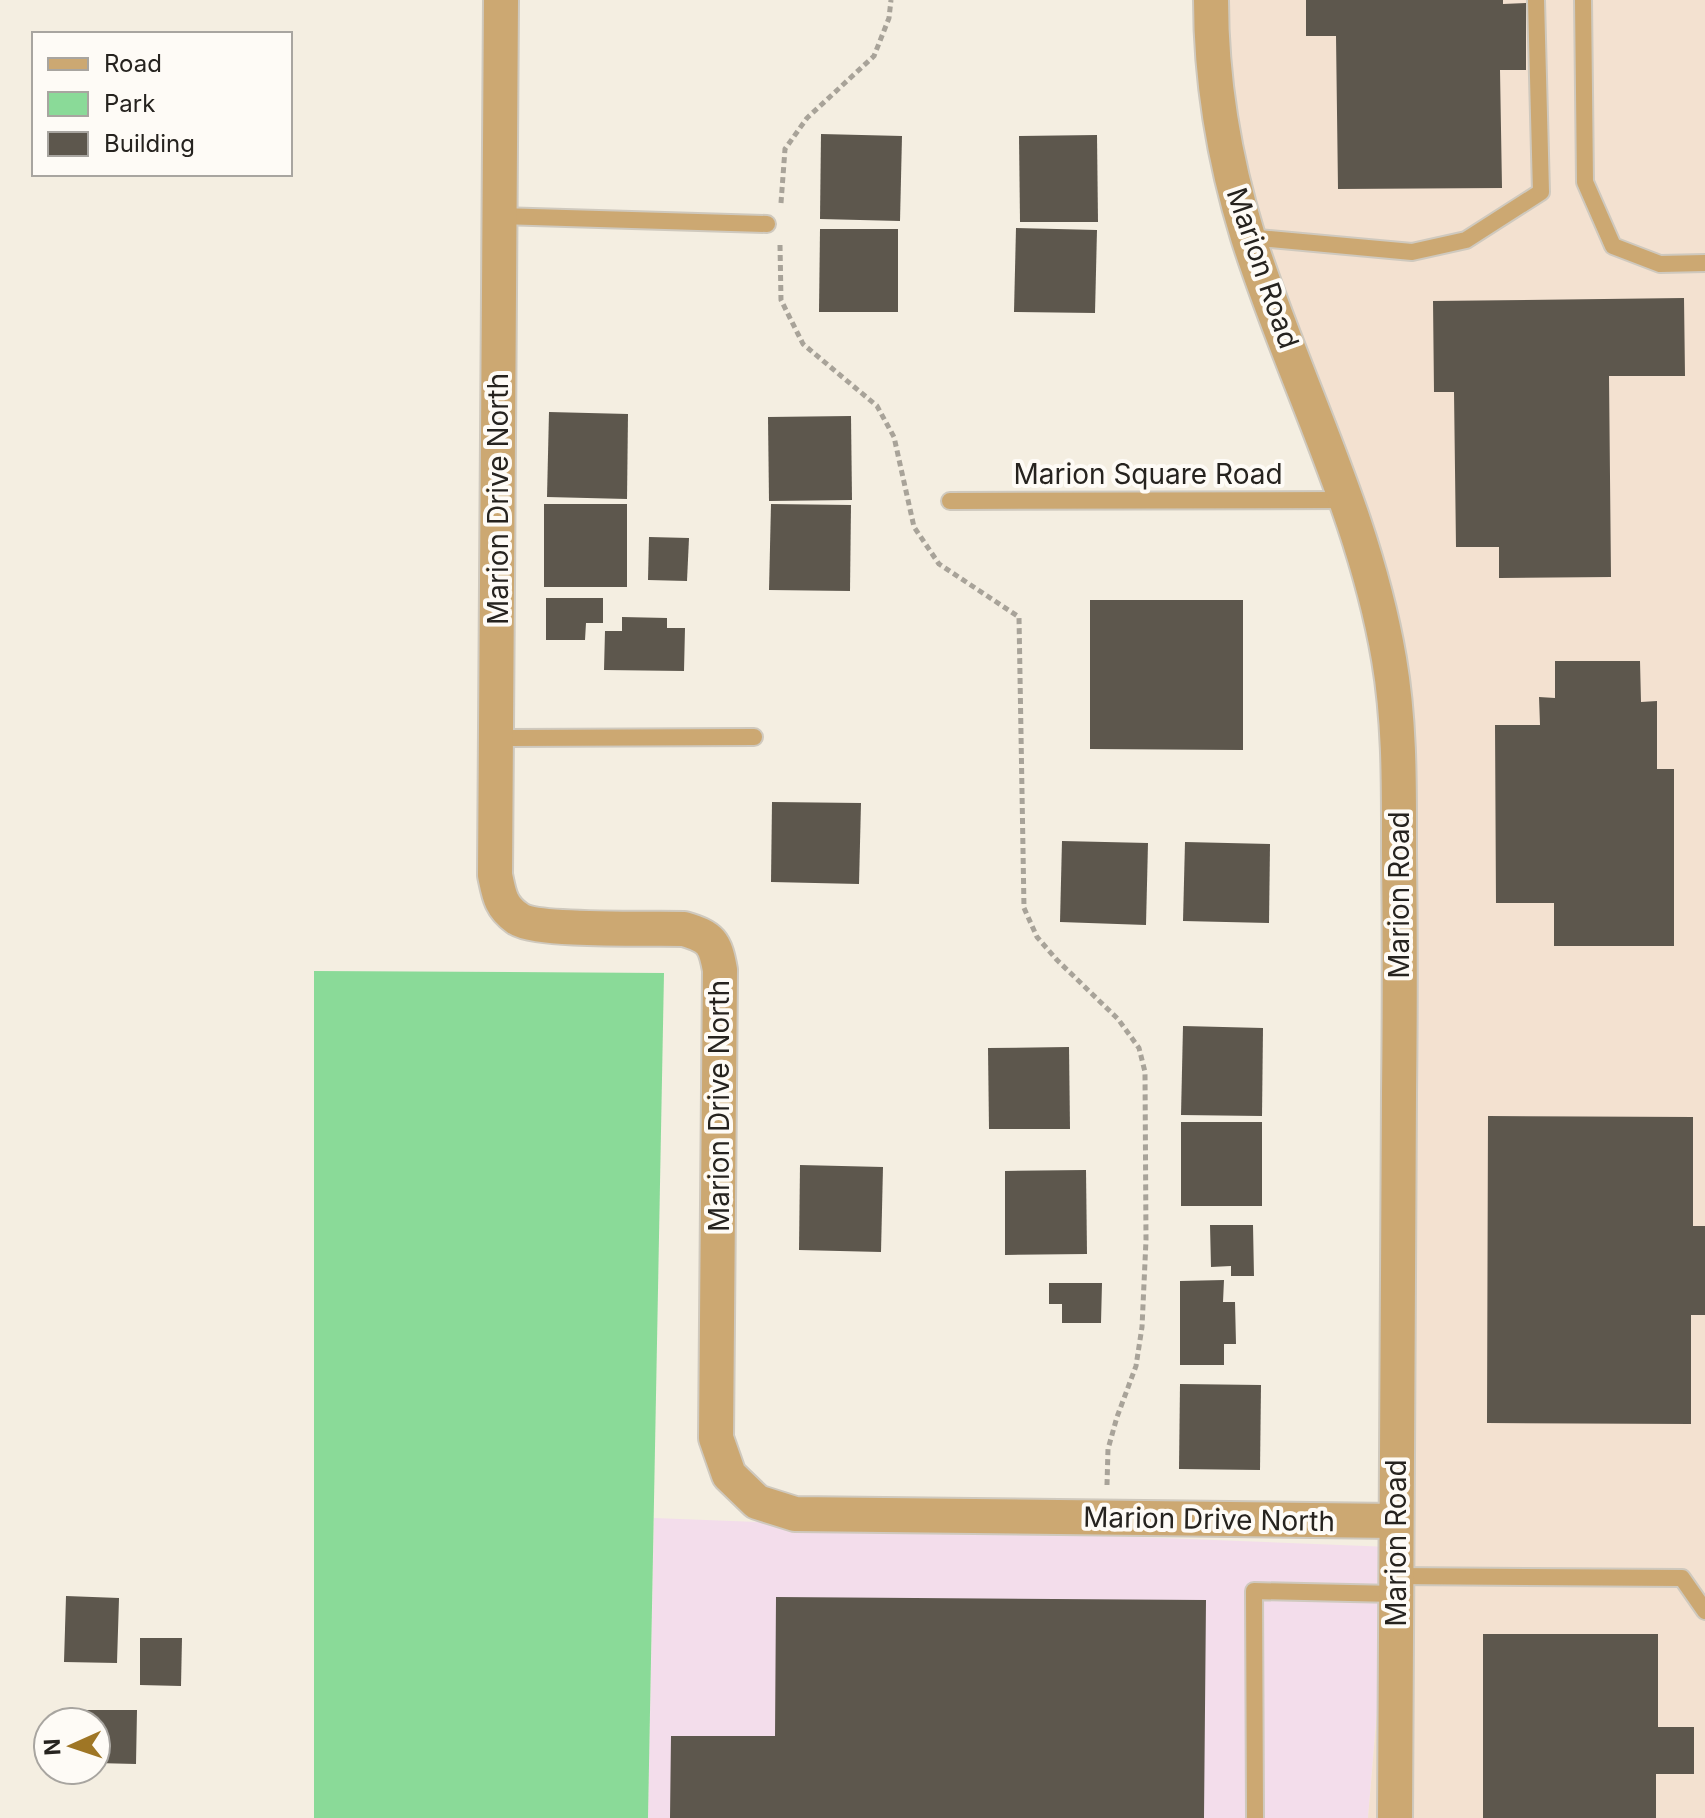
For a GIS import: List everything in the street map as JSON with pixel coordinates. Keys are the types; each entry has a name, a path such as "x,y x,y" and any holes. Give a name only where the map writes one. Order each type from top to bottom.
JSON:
{"street":[{"name":"Marion Drive North","path":"501,0 495,875 500,901 519,920 544,926 684,929 704,935 717,950 720,970 716,1438 729,1475 757,1502 795,1514 1396,1521"},
{"name":"Marion Road","path":"1211,0 1211,43 1221,133 1248,237 1347,500 1373,583 1396,713 1400,994 1395,1818"}],"lane":[{"path":"1248,237 1412,252 1466,240 1541,192 1536,0"},
{"path":"1583,0 1585,182 1613,246 1660,264 1705,263"},
{"path":"500,216 767,224"},
{"name":"Marion Square Road","path":"950,501 1347,500"},
{"path":"496,738 754,737"},
{"path":"1255,1818 1254,1591 1682,1578 1705,1611"}],"path":[{"path":"781,210 785,149 807,118 874,56 889,18 891,0"},
{"path":"780,240 781,300 803,344 877,406 894,437 914,527 939,564 1019,617 1024,908 1037,937 1118,1019 1139,1048 1145,1072 1146,1224 1142,1327 1136,1366 1108,1449 1106,1518"}],"shaded area":[{"path":"1209,0 1705,0 1705,1818 1368,1818 1391,1547 1389,724 1375,600 1247,224"},
{"path":"654,1518 1391,1547 1368,1818 648,1818"}],"green space":[{"path":"314,971 664,973 648,1818 314,1818"}],"building":[{"path":"1306,0 1503,0 1503,4 1526,3 1526,70 1500,70 1502,188 1338,189 1336,36 1306,36"},
{"path":"821,134 902,136 900,221 820,219"},
{"path":"1097,135 1098,222 1020,222 1019,136"},
{"path":"1016,228 1097,230 1095,313 1014,312"},
{"path":"820,229 898,229 898,312 819,312"},
{"path":"1684,298 1685,376 1609,376 1611,577 1499,578 1499,547 1456,547 1454,392 1434,392 1433,301"},
{"path":"549,412 628,414 627,499 547,497"},
{"path":"851,416 852,500 769,501 768,417"},
{"path":"544,504 627,504 627,587 544,587"},
{"path":"771,504 851,505 850,591 769,590"},
{"path":"649,537 689,538 687,581 648,580"},
{"path":"546,598 603,598 603,623 586,623 585,640 546,640"},
{"path":"1090,600 1243,600 1243,750 1090,749"},
{"path":"622,617 667,618 667,628 685,628 684,671 604,670 605,631 622,631"},
{"path":"1555,661 1640,661 1641,702 1657,701 1657,769 1674,769 1674,946 1554,946 1554,903 1496,903 1495,725 1540,725 1539,697 1555,698"},
{"path":"772,802 861,803 859,884 771,882"},
{"path":"1062,841 1148,843 1146,925 1060,922"},
{"path":"1185,842 1270,844 1269,923 1183,921"},
{"path":"1183,1026 1263,1028 1262,1116 1181,1115"},
{"path":"1069,1047 1070,1129 989,1129 988,1048"},
{"path":"1488,1116 1693,1117 1693,1226 1705,1226 1705,1315 1691,1315 1691,1424 1487,1423"},
{"path":"1181,1122 1262,1122 1262,1206 1181,1206"},
{"path":"800,1165 883,1167 881,1252 799,1250"},
{"path":"1086,1170 1087,1254 1005,1255 1005,1171"},
{"path":"1210,1225 1253,1225 1254,1276 1231,1276 1231,1266 1211,1267"},
{"path":"1224,1280 1223,1302 1235,1302 1236,1344 1224,1344 1224,1365 1180,1365 1180,1281"},
{"path":"1049,1283 1102,1283 1101,1323 1062,1323 1062,1304 1049,1304"},
{"path":"1180,1384 1261,1385 1260,1470 1179,1469"},
{"path":"66,1596 119,1598 117,1663 64,1662"},
{"path":"776,1597 1206,1600 1204,1818 670,1818 671,1736 775,1736"},
{"path":"1483,1634 1658,1634 1658,1727 1694,1727 1694,1774 1656,1774 1656,1818 1483,1818"},
{"path":"140,1638 182,1638 181,1686 140,1685"},
{"path":"112,1710 137,1710 136,1764 112,1763"}]}
